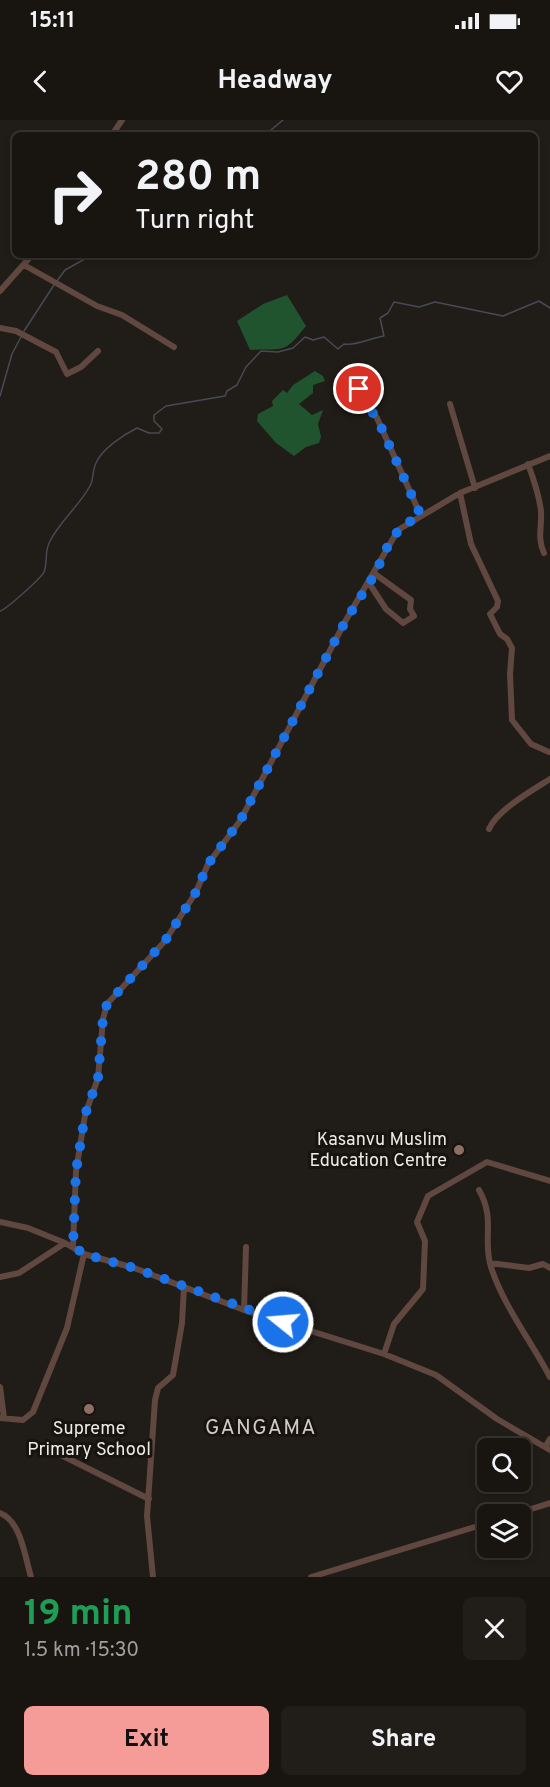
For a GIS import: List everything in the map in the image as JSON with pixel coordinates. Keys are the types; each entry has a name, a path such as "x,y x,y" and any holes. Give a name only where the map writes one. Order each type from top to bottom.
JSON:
{"street":[{"path":"0,291 30,258"},
{"path":"24,265 97,306 122,315 174,347"},
{"path":"0,328 16,331 56,352 67,374 81,367 98,351"},
{"path":"359,389 363,401 377,418 421,516"},
{"path":"450,405 475,488"},
{"path":"73,1246 76,1171 85,1115 98,1078 103,1018 107,1004 165,941 196,892 208,864 240,821 346,620 375,574 395,534 460,493 550,456"},
{"path":"528,464 537,487 541,512 539,537 544,554"},
{"path":"460,493 471,544 498,601 497,608 490,614 492,620 512,648 511,716 531,744 550,753"},
{"path":"369,583 386,609 403,623 414,616 410,609 411,600 375,574"},
{"path":"489,829 492,821 526,792 550,779"},
{"path":"384,1354 394,1324 423,1288 425,1241 417,1222 428,1196 488,1162 550,1181"},
{"path":"479,1190 490,1220 490,1263 550,1377"},
{"path":"0,1222 28,1228 73,1246 84,1254 134,1268 244,1310 384,1354 443,1378 497,1419 548,1448 550,1439"},
{"path":"0,1277 20,1272 65,1243"},
{"path":"244,1310 246,1248"},
{"path":"0,1387 2,1418 23,1420 33,1412 64,1338 84,1254"},
{"path":"490,1263 529,1268 543,1264 550,1268"},
{"path":"153,1577 147,1516 157,1391 173,1375 182,1323 184,1287"},
{"path":"59,1454 149,1499"},
{"path":"531,1509 550,1503"},
{"path":"0,1513 10,1520 16,1529 31,1577"},
{"path":"311,1577 477,1526"}],"green space":[{"path":"287,295 306,326 287,346 277,349 250,350 237,321 263,304"},
{"path":"315,371 323,376 325,381 313,385 313,393 299,404 312,415 323,410 318,424 321,437 319,443 306,447 294,456 276,443 257,421 258,414 273,406 272,401 283,390 287,393 293,385"}],"waterway":[{"path":"269,132 283,120"},
{"path":"57,281 65,270 87,258"},
{"path":"24,331 54,285"},
{"path":"0,611 24,593 44,572 50,541 86,493 96,463 108,448 119,438 137,428 149,433 159,433 162,429 154,421 154,415 166,406 225,396 227,391 237,385 246,367 261,351 278,352 293,348 305,337 313,340 324,337 338,349 344,344 354,344 384,336 380,318 388,313 394,302 419,307 435,302 503,316 539,301 550,308"},
{"path":"0,396 12,354 22,335"}],"place":[{"name":"Kasanvu Muslim Education Centre","path":"459,1150"},
{"name":"Supreme Primary School","path":"89,1409"}],"district":[{"name":"GANGAMA","path":"261,1428"}],"route":[{"path":"283,1322 244,1310 134,1268 84,1254 73,1246 76,1171 86,1110 98,1078 103,1018 107,1004 116,992 152,958 165,941 196,892 208,864 240,821 272,764 346,620 375,574 385,549 403,525 421,516 402,469 377,418 363,401 359,389"}]}
